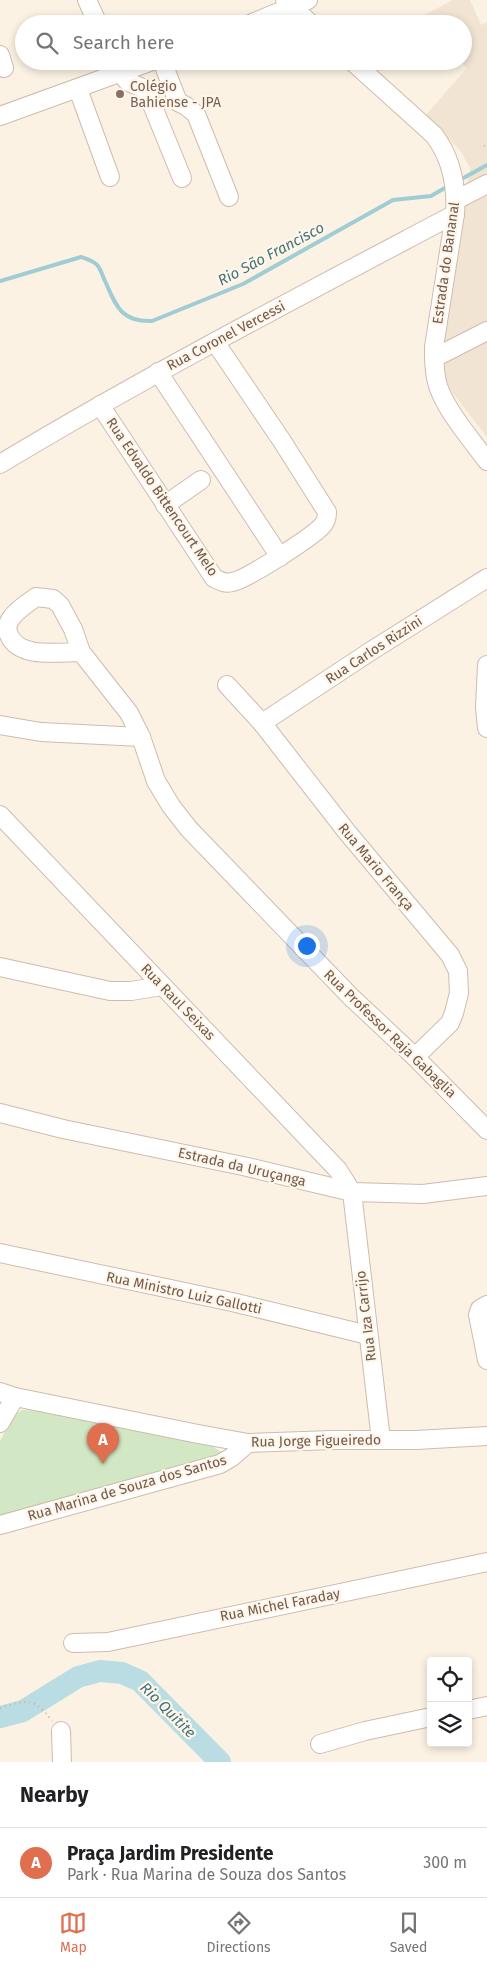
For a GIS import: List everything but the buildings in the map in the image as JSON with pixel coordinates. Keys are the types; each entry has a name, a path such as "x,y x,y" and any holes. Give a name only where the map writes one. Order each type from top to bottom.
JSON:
{"street":[{"path":"87,0 94,15"},
{"path":"269,15 295,3 304,15"},
{"path":"0,116 78,89 113,70"},
{"path":"120,70 128,82 143,88 149,97 182,178"},
{"path":"166,70 178,102 196,114 229,197"},
{"name":"Estrada do Bananal","path":"362,70 434,136 443,148 453,174 455,203 434,358 438,385 444,399 487,462"},
{"path":"78,89 110,177"},
{"name":"Rua Coronel Vercessi","path":"0,464 487,184"},
{"path":"434,358 487,331"},
{"name":"Rua Edvaldo Bittencourt Melo","path":"100,405 214,578 223,583 234,582 280,557 317,531 327,519 327,512 282,441 214,342"},
{"path":"158,372 280,557"},
{"path":"165,506 201,480"},
{"name":"Rua Carlos Rizzini","path":"262,723 487,578"},
{"name":"Rua Professor Raja Gabaglia","path":"81,652 129,713 141,737 156,781 171,806 189,829 350,996 415,1057 487,1130"},
{"path":"487,665 485,707 487,728"},
{"name":"Rua Mario França","path":"227,685 262,723 347,832 450,955 458,971 459,992 450,1023 415,1057"},
{"path":"0,725 41,732 141,737"},
{"name":"Rua Raul Seixas","path":"0,815 338,1170 352,1192"},
{"path":"0,967 110,991 130,991 162,986"},
{"name":"Estrada da Uruçanga","path":"0,1113 63,1129 243,1166 352,1192 423,1194 487,1186"},
{"name":"Rua Iza Carrijo","path":"352,1192 381,1440"},
{"name":"Rua Ministro Luiz Gallotti","path":"0,1253 232,1302 368,1335"},
{"path":"487,1305 480,1309 478,1315 487,1360"},
{"path":"0,1423 7,1395"},
{"name":"Rua Jorge Figueiredo","path":"7,1395 248,1443 487,1436"},
{"name":"Rua Marina de Souza dos Santos","path":"0,1525 220,1464 232,1457 248,1443"},
{"name":"Rua Michel Faraday","path":"73,1643 108,1642 487,1562"},
{"path":"472,1709 487,1706"},
{"path":"320,1744 399,1723 427,1718"},
{"path":"61,1731 62,1762"}],"path":[{"path":"0,1708 25,1700 30,1701 61,1731"}],"shaded area":[{"path":"453,0 470,0 481,25 487,22 487,437 452,392 444,377 443,366 444,333 462,235 470,168 460,150 425,116 465,70 472,70 472,15 424,15"}],"green space":[{"path":"22,1410 50,1411 212,1446 221,1452 216,1462 0,1522 0,1441 13,1416"}],"waterway":[{"name":"Rio São Francisco","path":"458,181 487,165"},
{"name":"Rio São Francisco","path":"0,281 81,257 92,261 98,266 121,311 133,319 152,321 243,284 393,200 431,196 450,185"},
{"name":"Rio Quitite","path":"0,1717 23,1711 78,1677 100,1671 122,1673 140,1681 220,1762"}],"place":[{"name":"Colégio Bahiense - JPA","path":"120,94"},
{"name":"Praça Jardim Presidente","path":"103,1464"}]}
